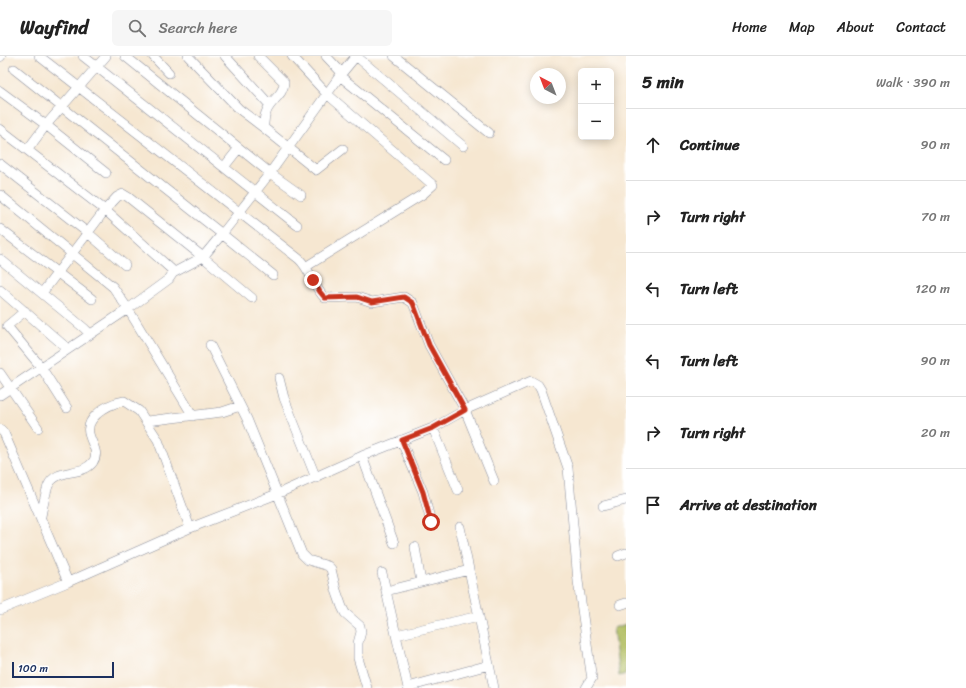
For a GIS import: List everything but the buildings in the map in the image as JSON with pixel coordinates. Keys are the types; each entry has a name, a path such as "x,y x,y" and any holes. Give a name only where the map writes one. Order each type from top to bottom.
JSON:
{"street":[{"path":"39,56 307,266 320,292 325,298 357,297 372,302 404,297 409,300 415,307 429,345 465,410 494,481"},
{"path":"83,56 297,225"},
{"path":"28,150 46,125 106,56"},
{"path":"125,56 270,174 301,195"},
{"path":"153,56 169,73"},
{"path":"188,56 239,109 316,170 343,148"},
{"path":"225,56 269,104"},
{"path":"258,56 284,82 281,92 269,104 264,117 264,128"},
{"path":"292,56 327,94 434,185 307,266"},
{"path":"326,56 341,75 444,160"},
{"path":"0,394 128,309 169,279 173,273 202,257 270,174 356,56 463,146"},
{"path":"394,56 489,133"},
{"path":"14,69 63,106 273,275"},
{"path":"0,91 46,125 106,173"},
{"path":"0,129 105,210 171,269 173,273"},
{"path":"224,167 239,148"},
{"path":"0,164 88,233 125,265"},
{"path":"42,293 70,254 105,210 117,197 123,194 252,298"},
{"path":"0,195 70,254 113,287 193,416"},
{"path":"0,229 92,299"},
{"path":"0,260 90,334"},
{"path":"1,294 24,311 68,349"},
{"path":"24,311 7,326 41,367 68,408"},
{"path":"210,346 240,406 302,554 308,560 328,566 331,569 336,590 345,613 360,626 361,632 358,643 358,658 367,688"},
{"path":"0,373 38,428"},
{"path":"279,378 284,398 316,478"},
{"path":"0,610 68,582 190,528 316,478 362,456 433,428 465,410 527,382 534,382 541,390 568,468 580,601 591,673 589,687"},
{"path":"40,516 49,485 55,478 62,474 79,471 93,462 96,454 88,430 88,425 91,419 102,408 124,401 139,411 158,440 190,528"},
{"path":"147,422 222,412 240,406"},
{"path":"0,428 4,433 68,582"},
{"path":"433,428 458,490"},
{"path":"402,440 423,492 431,522"},
{"path":"362,456 394,543"},
{"path":"603,506 626,500"},
{"path":"460,527 494,688"},
{"path":"415,547 421,582"},
{"path":"386,591 469,570"},
{"path":"382,573 408,688 489,665"},
{"path":"396,635 479,616"}],"green space":[{"path":"626,624 626,674 619,676 613,628"}],"route":[{"path":"313,280 325,298 357,297 372,302 404,297 413,303 415,307 429,345 465,410 433,428 402,440 423,492 431,522"}]}
